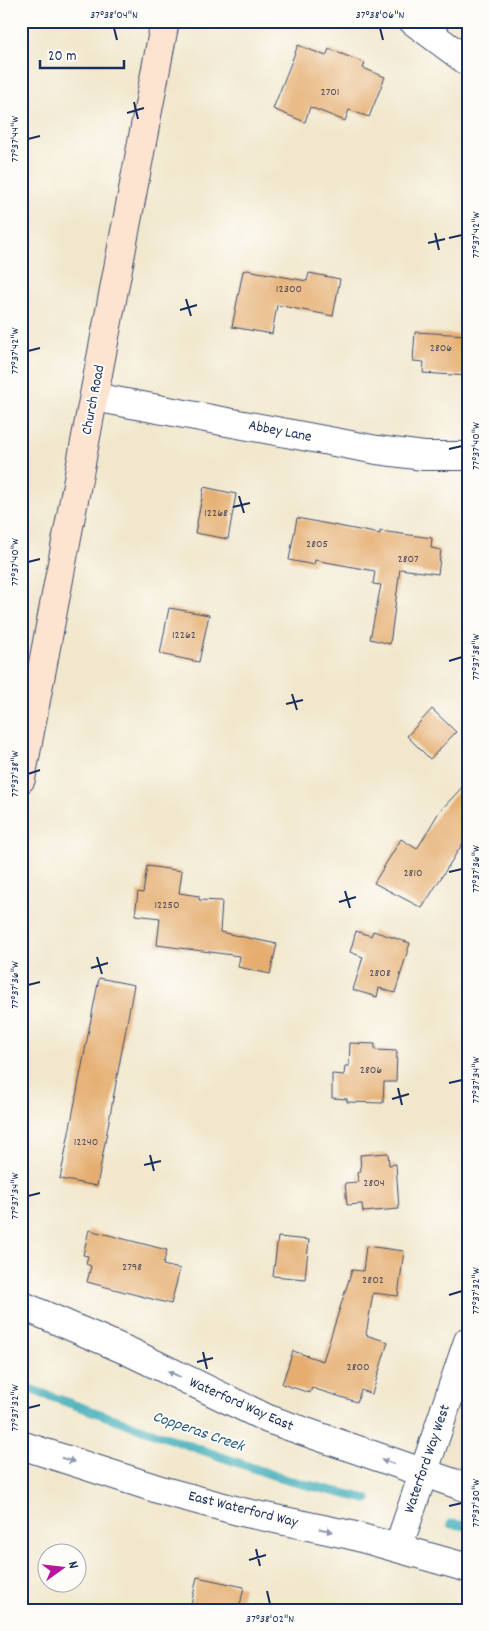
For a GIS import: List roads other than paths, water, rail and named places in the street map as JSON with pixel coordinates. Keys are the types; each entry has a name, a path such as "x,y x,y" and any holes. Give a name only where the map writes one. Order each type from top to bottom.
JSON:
{"main road":[{"name":"Church Road","path":"21,779 165,21"}],"street":[{"path":"414,21 468,62"},
{"name":"Abbey Lane","path":"94,397 377,450 424,456 468,456"},
{"name":"Waterford Way East","path":"21,1305 130,1352 268,1419 468,1488"},
{"name":"Waterford Way West","path":"398,1548 468,1341"},
{"name":"East Waterford Way","path":"21,1445 234,1510 398,1548 468,1568"}],"waterway":[{"name":"Copperas Creek","path":"21,1386 287,1480 367,1499"},
{"name":"Copperas Creek","path":"451,1524 468,1526"}]}
